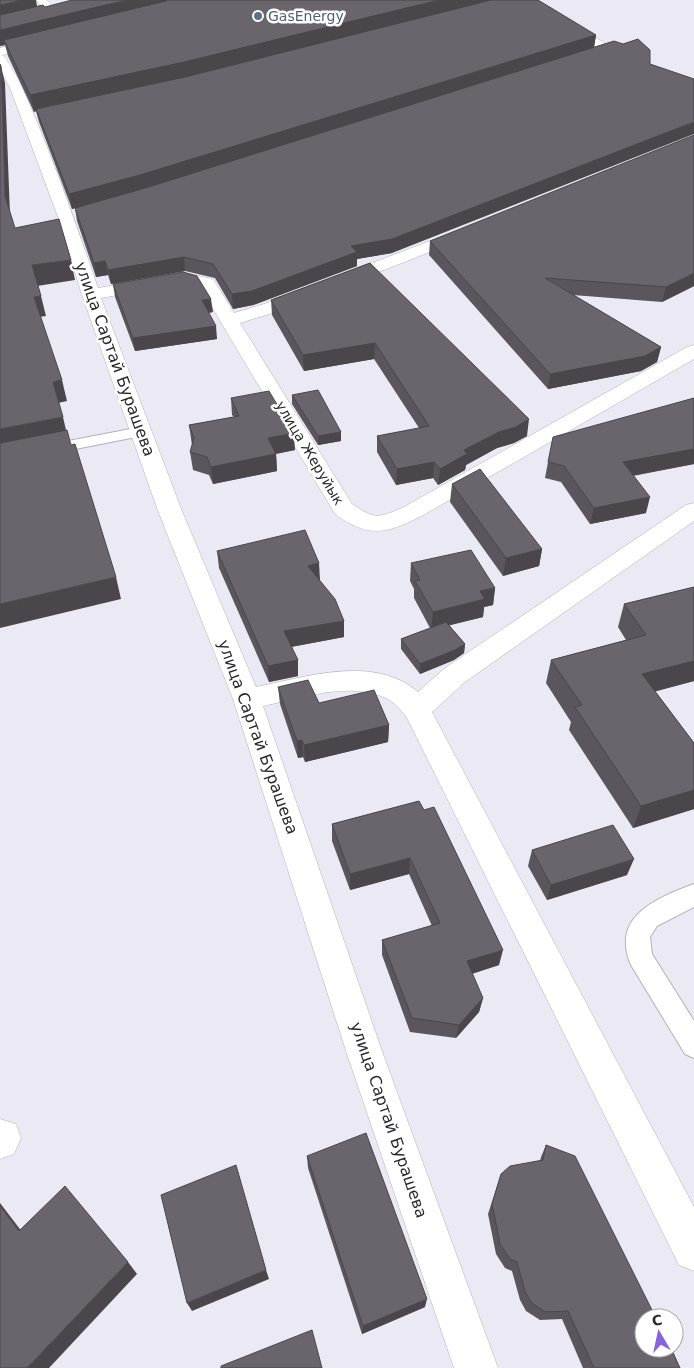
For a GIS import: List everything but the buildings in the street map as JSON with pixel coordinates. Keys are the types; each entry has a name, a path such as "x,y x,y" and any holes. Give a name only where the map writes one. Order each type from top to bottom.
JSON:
{"street":[{"path":"0,26 46,15 50,8 40,0"},
{"path":"553,14 605,46 606,50 560,64"},
{"path":"0,52 53,38"},
{"name":"улица Сартай Бурашева","path":"0,58 8,90 32,118 74,215 91,294 170,511 248,699 365,1054 476,1368"},
{"path":"230,320 270,308 477,228"},
{"name":"улица Жеруйык","path":"91,294 185,278 207,283 343,509 360,521 376,526 412,512 694,351"},
{"path":"417,709 455,675 694,510"},
{"path":"248,699 338,682 369,681 397,691 417,709 694,1250"}],"lane":[{"path":"0,459 141,432"},
{"path":"694,895 648,918 637,935 640,957 694,1045"}],"place":[{"name":"GasEnergy","path":"258,16"}]}
